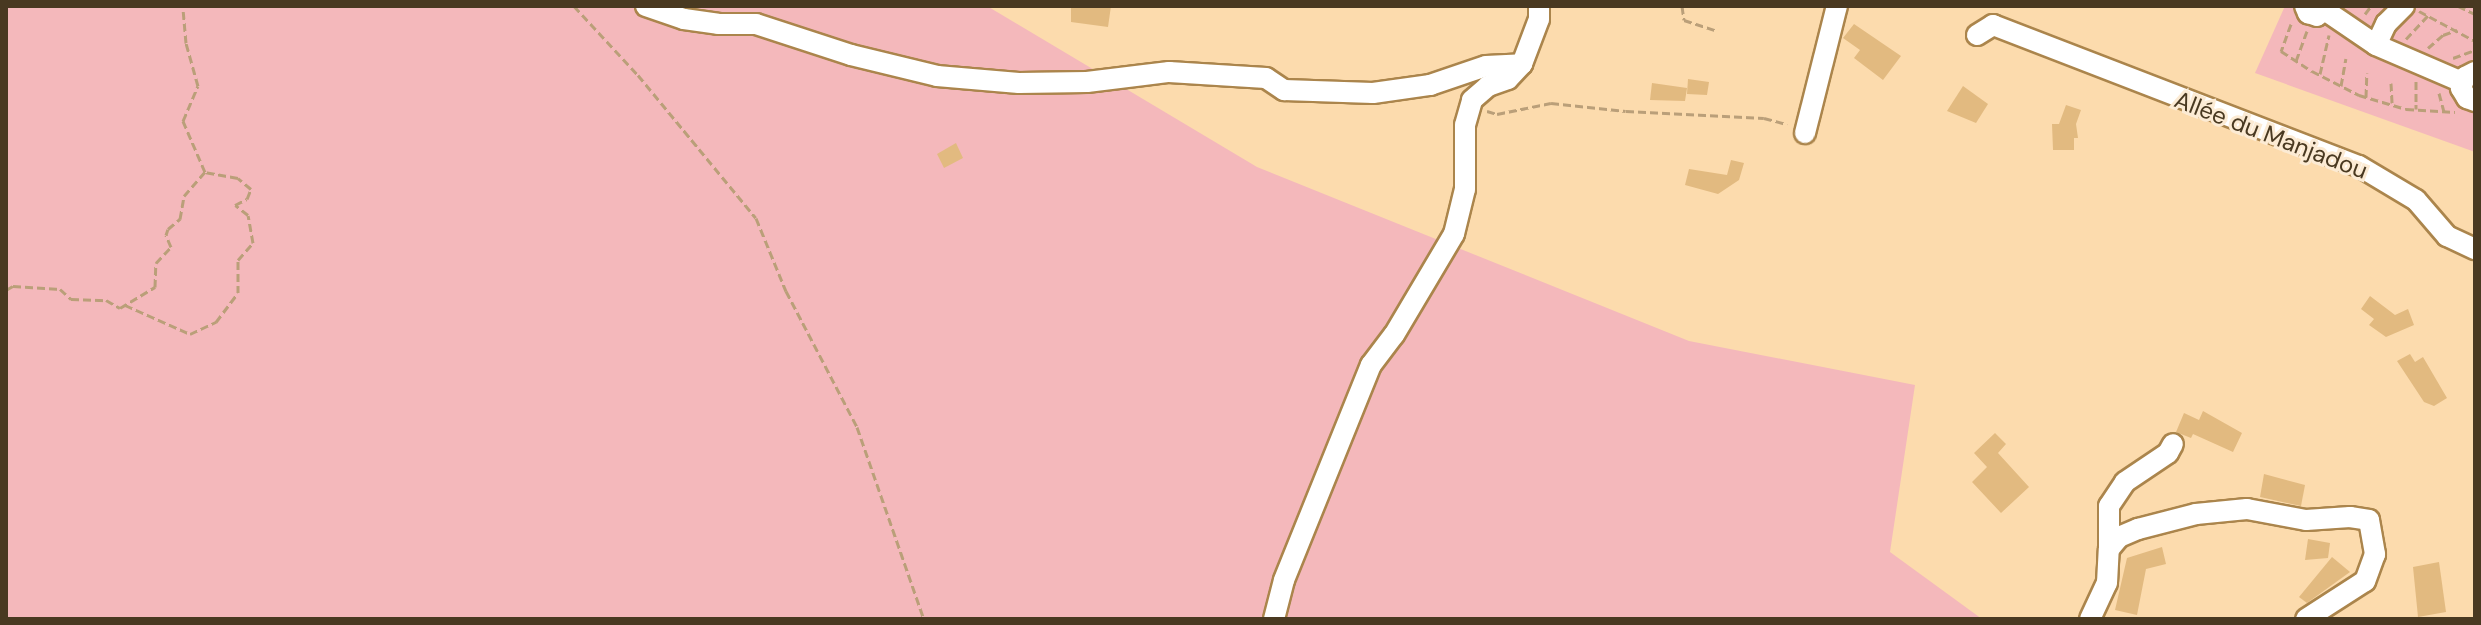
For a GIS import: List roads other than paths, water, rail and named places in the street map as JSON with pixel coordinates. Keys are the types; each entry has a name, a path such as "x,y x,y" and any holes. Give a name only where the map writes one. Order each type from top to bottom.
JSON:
{"street":[{"path":"646,6 684,19 718,24 756,24 851,55 937,76 1019,83 1087,82 1169,72 1266,78 1284,90 1298,92 1373,93 1430,85 1486,66 1522,64"},
{"path":"1274,619 1284,580 1371,365 1394,335 1454,234 1465,189 1465,125 1469,106 1488,86 1508,79 1522,64 1539,19 1539,6"},
{"path":"1806,132 1837,6"},
{"path":"2376,45 2386,24 2406,6"},
{"path":"2317,12 2376,45 2470,88"},
{"name":"Allée du Manjadou","path":"1977,35 1993,25 2095,67 2359,166 2416,200 2447,236 2475,249"},
{"path":"2090,619 2107,583 2109,506 2125,482 2168,453 2173,444"},
{"path":"2109,549 2119,537 2196,514 2247,509 2306,520 2361,517 2369,520 2375,554 2365,581 2306,619"}]}
